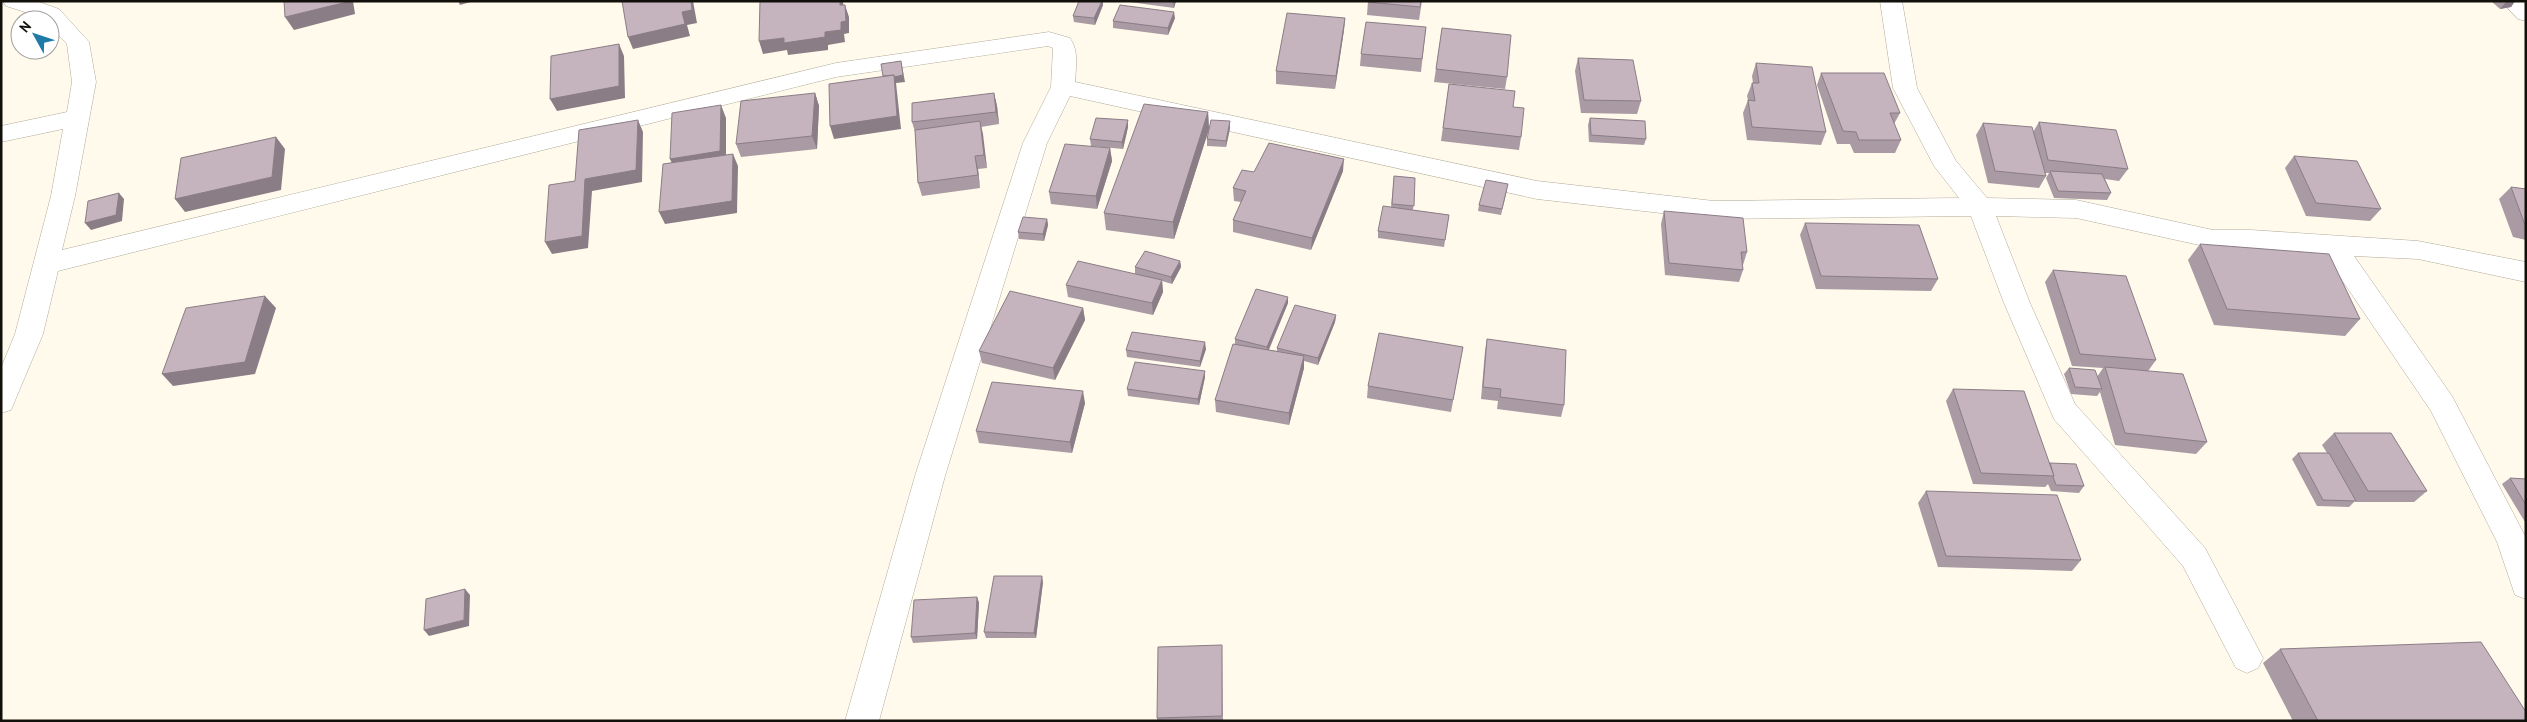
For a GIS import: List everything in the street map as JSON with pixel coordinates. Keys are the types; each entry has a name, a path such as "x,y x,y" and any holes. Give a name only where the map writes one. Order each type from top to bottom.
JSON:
{"street":[{"path":"1,402 29,334 63,196 84,82 78,42 51,14 14,1"},
{"path":"1891,1 1905,88 1946,166 1980,206 2017,303 2064,411 2194,558 2247,658"},
{"path":"2512,1 2526,14"},
{"path":"46,264 836,70 1049,39 1062,44 1066,51 1063,87 1035,142 930,476 862,721"},
{"path":"1063,87 1537,190 1621,202 1714,210 1980,206 2076,209 2213,239 2251,239 2333,246 2418,250 2526,272"},
{"path":"1,134 77,118"},
{"path":"2333,246 2442,404 2512,541 2526,585"}],"building":[{"path":"284,1 347,1 347,2 285,17"},
{"path":"622,1 691,1 692,10 682,12 685,24 628,37"},
{"path":"760,1 840,1 840,5 845,5 846,21 841,22 841,30 825,32 825,37 784,43 784,38 759,41"},
{"path":"1079,1 1102,1 1094,18 1073,16"},
{"path":"1368,1 1421,1 1420,7"},
{"path":"1120,5 1174,12 1168,28 1113,21"},
{"path":"1287,13 1345,18 1336,76 1276,71"},
{"path":"1366,22 1426,27 1422,59 1361,54"},
{"path":"1442,28 1511,35 1507,77 1436,69"},
{"path":"619,44 619,86 550,99 551,56"},
{"path":"1578,58 1633,60 1641,101 1584,100"},
{"path":"901,61 903,75 894,77 894,75 883,76 881,64"},
{"path":"1756,63 1812,67 1826,132 1752,127 1748,100 1755,101 1752,83 1759,83"},
{"path":"1821,73 1884,73 1900,113 1890,113 1901,140 1859,140 1856,132 1843,131"},
{"path":"894,75 897,116 830,126 829,84"},
{"path":"1449,84 1515,91 1513,107 1524,108 1521,137 1443,128"},
{"path":"815,93 812,136 736,144 741,101"},
{"path":"994,93 996,112 912,122 912,103"},
{"path":"1144,104 1208,112 1173,222 1104,213"},
{"path":"721,105 720,151 670,159 672,113"},
{"path":"1096,118 1128,120 1122,142 1090,139"},
{"path":"1590,118 1645,121 1646,139 1591,135"},
{"path":"638,120 636,170 585,179 582,236 545,242 549,185 575,181 579,130"},
{"path":"1211,120 1230,121 1226,141 1207,139"},
{"path":"980,121 984,155 975,156 978,175 918,183 915,130"},
{"path":"2039,122 2116,130 2128,169 2048,160"},
{"path":"1983,123 2032,127 2046,176 1995,171"},
{"path":"276,137 272,177 175,199 181,158"},
{"path":"1269,143 1344,159 1312,238 1233,220 1246,191 1233,188 1242,170 1254,172"},
{"path":"1065,144 1110,148 1096,196 1049,192"},
{"path":"733,154 732,201 659,212 663,164"},
{"path":"2294,156 2357,161 2381,209 2316,203"},
{"path":"2050,171 2102,174 2111,193 2058,191"},
{"path":"1394,176 1415,178 1414,206 1392,204"},
{"path":"1486,180 1508,184 1502,209 1479,205"},
{"path":"2511,187 2526,189 2526,225 2525,225"},
{"path":"119,193 116,215 85,223 88,201"},
{"path":"1383,206 1449,215 1445,240 1378,231"},
{"path":"1664,211 1743,218 1747,252 1741,252 1743,270 1669,263"},
{"path":"1023,217 1047,219 1043,234 1018,232"},
{"path":"1805,223 1919,225 1938,279 1821,276"},
{"path":"2200,244 2329,254 2360,319 2227,309"},
{"path":"1145,251 1180,261 1171,277 1135,267"},
{"path":"1078,261 1162,280 1152,303 1066,285"},
{"path":"2053,270 2126,276 2156,360 2080,354"},
{"path":"1256,289 1288,297 1267,347 1235,339"},
{"path":"1010,291 1083,308 1053,368 979,351"},
{"path":"265,296 245,362 162,374 186,308"},
{"path":"1295,305 1336,315 1318,358 1277,348"},
{"path":"1132,332 1205,342 1200,361 1126,350"},
{"path":"1379,333 1463,347 1453,400 1368,386"},
{"path":"1487,339 1566,350 1564,405 1500,397 1501,389 1483,387"},
{"path":"1233,344 1304,356 1289,413 1215,400"},
{"path":"1135,362 1205,371 1198,399 1127,389"},
{"path":"2105,367 2183,374 2207,442 2125,433"},
{"path":"2069,368 2095,370 2102,389 2075,387"},
{"path":"992,382 1083,391 1070,442 976,431"},
{"path":"1953,389 2024,391 2054,476 1981,473"},
{"path":"2334,433 2391,433 2427,491 2368,491"},
{"path":"2298,453 2329,453 2356,501 2323,500"},
{"path":"2050,463 2076,464 2084,486 2056,485"},
{"path":"2510,478 2526,479 2526,505"},
{"path":"1926,491 2057,495 2081,560 1946,556"},
{"path":"994,576 1042,576 1034,633 984,632"},
{"path":"465,589 464,620 424,630 426,599"},
{"path":"977,597 975,633 911,637 914,600"},
{"path":"2481,642 2526,712 2526,721 2318,721 2280,649"},
{"path":"1222,645 1222,716 1157,718 1158,647"}]}
